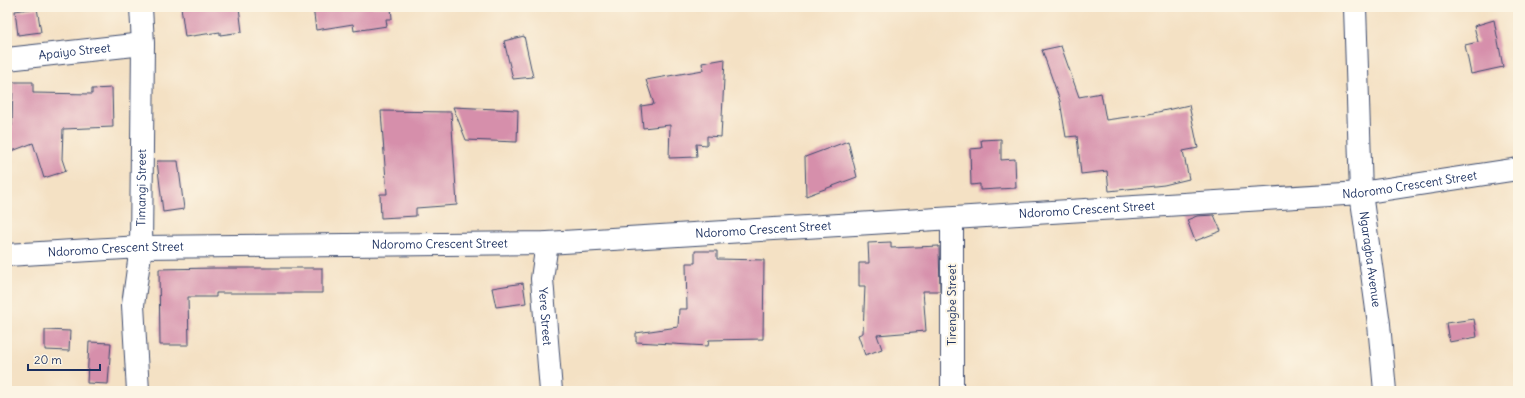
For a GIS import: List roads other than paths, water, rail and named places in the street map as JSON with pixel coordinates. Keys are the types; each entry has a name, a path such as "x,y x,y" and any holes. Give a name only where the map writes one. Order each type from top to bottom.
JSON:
{"street":[{"name":"Timangi Street","path":"138,391 133,305 141,247 143,44 141,7"},
{"name":"Ngaragba Avenue","path":"1355,7 1361,193 1379,324 1385,391"},
{"name":"Apaiyo Street","path":"7,59 143,44"},
{"name":"Ndoromo Crescent Street","path":"7,255 141,247 547,243 1361,193 1518,169"},
{"name":"Tirengbe Street","path":"952,219 952,391"},
{"name":"Yere Street","path":"547,243 542,279 551,391"}]}
